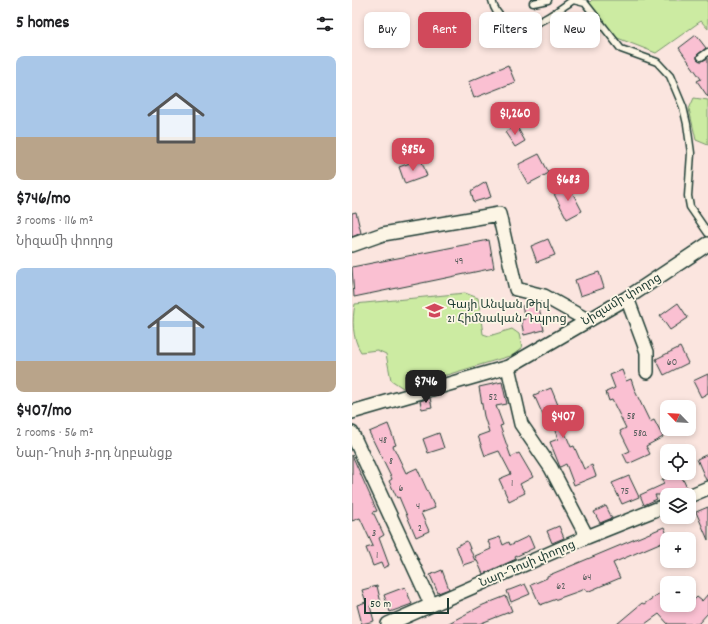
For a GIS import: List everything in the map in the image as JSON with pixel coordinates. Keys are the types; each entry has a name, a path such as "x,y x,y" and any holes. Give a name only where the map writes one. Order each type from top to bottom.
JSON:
{"street":[{"path":"352,245 383,234 499,214 516,289 544,296 587,320"},
{"name":"Նիզամի փողոց","path":"352,412 508,367 627,298 708,244"},
{"path":"627,298 647,352 647,372"},
{"path":"508,367 521,424 551,468 587,537"},
{"path":"352,433 431,604"},
{"path":"696,493 708,488"},
{"name":"Նար-Դոսի փողոց","path":"388,624 587,537 660,508"}],"lane":[{"path":"492,0 498,16 510,24 525,26 540,21 573,0 584,3 621,48 657,62 670,76 683,107 691,153 688,196 690,207 708,234"},
{"path":"533,3 548,0"},
{"path":"701,57 708,52"}],"green space":[{"path":"592,0 708,0 708,29 701,21 656,53 615,37 600,17 600,12 596,12 589,3"},
{"path":"694,98 708,100 708,145 696,140 689,109"},
{"path":"465,293 478,298 483,334 489,336 512,329 519,334 522,348 513,355 403,388 391,380 386,354 377,350 361,352 358,347 354,335 353,316 355,304"}],"building":[{"path":"696,35 706,48 697,55 697,59 702,61 708,58 708,97 697,81 701,79 679,48"},
{"path":"508,65 515,82 474,98 468,82"},
{"path":"516,125 525,141 515,147 505,132"},
{"path":"539,154 549,173 528,184 519,168 519,164"},
{"path":"421,159 427,176 405,184 399,167"},
{"path":"486,182 491,197 474,202 471,191"},
{"path":"569,186 582,211 567,219 554,194"},
{"path":"356,212 361,233 352,237 352,213"},
{"path":"548,239 555,255 537,262 531,246"},
{"path":"489,240 494,268 354,297 352,267"},
{"path":"599,272 604,288 580,296 575,280"},
{"path":"538,303 544,330 524,335 521,320 525,319 522,306"},
{"path":"678,303 688,318 670,330 660,316"},
{"path":"680,347 688,363 664,375 656,359"},
{"path":"622,370 626,381 631,379 650,422 654,420 660,431 660,436 663,437 646,446 650,454 628,464 623,454 630,451 620,431 626,428 612,400 609,401 606,392 615,388 610,375"},
{"path":"708,374 708,393 701,397 693,381"},
{"path":"502,382 507,404 496,406 503,425 500,426 511,457 519,453 533,477 520,484 525,493 509,501 499,479 511,474 499,451 485,456 478,436 489,432 484,416 479,387"},
{"path":"551,388 565,422 561,423 571,447 574,446 584,469 592,465 596,476 574,485 566,464 560,467 550,442 558,439 551,420 546,422 534,395"},
{"path":"430,398 432,407 422,409 420,401"},
{"path":"388,424 396,445 393,446 406,473 417,468 435,508 421,513 429,531 416,537 399,497 397,498 389,481 392,479 369,432"},
{"path":"439,433 444,448 428,453 423,439"},
{"path":"708,454 708,480 706,480 697,459"},
{"path":"352,455 377,511 373,512 384,535 379,538 389,565 383,568 381,563 373,566 366,548 373,546 360,518 352,521"},
{"path":"629,476 639,497 622,504 612,483"},
{"path":"662,480 683,480 687,488 660,488 660,495 655,495 657,499 644,505 640,495 664,484"},
{"path":"606,506 612,518 600,523 594,512"},
{"path":"708,507 708,540 696,512"},
{"path":"559,526 564,538 552,543 547,531"},
{"path":"664,527 666,532 660,532 660,543 613,563 620,578 587,592 585,589 540,605 531,585 547,578 547,576"},
{"path":"529,536 534,548 515,557 516,559 483,574 475,556 491,549 488,541 500,537 503,545 509,542 510,545"},
{"path":"467,541 475,561 463,565 456,546"},
{"path":"442,570 449,589 438,593 430,575"},
{"path":"525,584 530,594 511,602 507,591"},
{"path":"377,586 381,603 370,606 374,621 362,624 357,605 366,602 362,590"},
{"path":"405,587 412,604 390,612 384,595"},
{"path":"660,593 660,612 696,612 696,598 697,597 702,601 708,594 708,613 698,624 668,624 659,614 645,624 617,624 642,603 644,604"},
{"path":"506,596 512,611 479,624 447,624 483,605"}],"place":[{"name":"Գայի Անվան Թիվ 21 Հիմնական Դպրոց","path":"434,311"}]}
